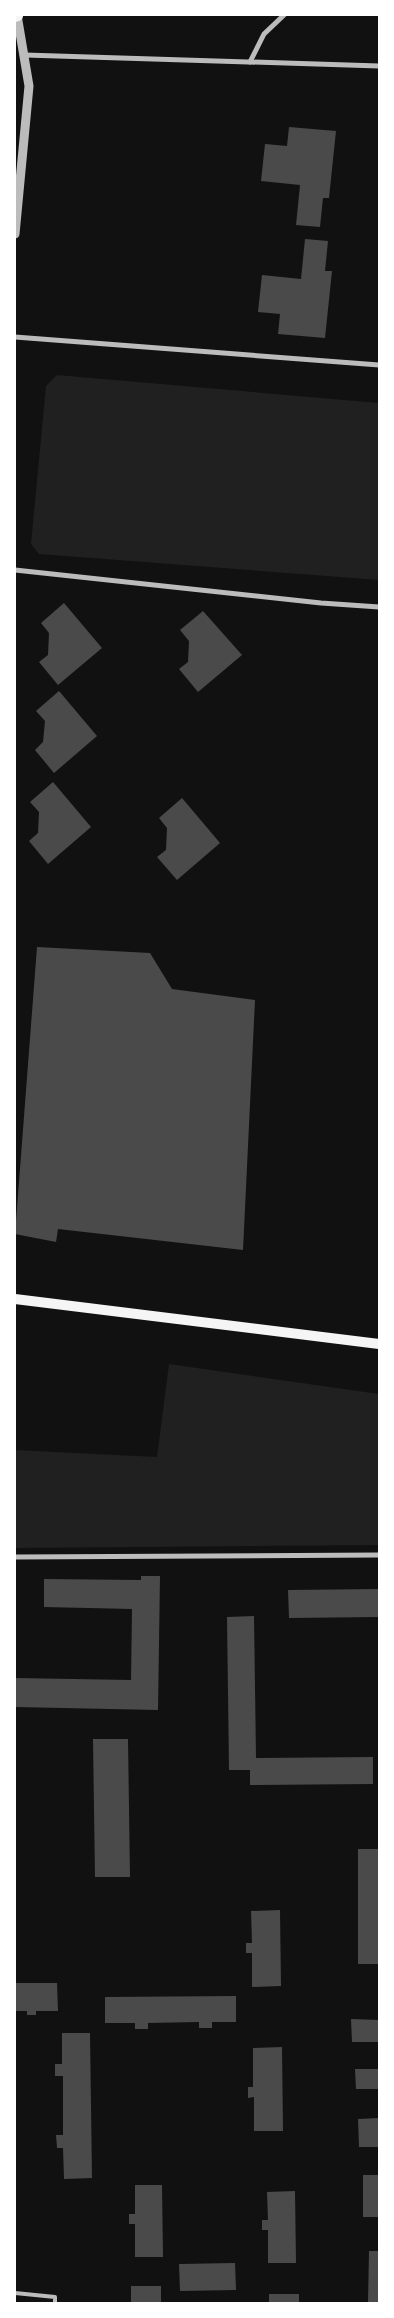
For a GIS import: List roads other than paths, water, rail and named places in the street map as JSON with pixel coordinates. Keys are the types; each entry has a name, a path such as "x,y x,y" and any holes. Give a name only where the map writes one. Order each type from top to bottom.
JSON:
{"main road":[{"path":"15,1299 379,1344"}],"street":[{"path":"250,62 264,34 284,15"},
{"path":"15,234 29,86 17,16"},
{"path":"25,55 379,66"},
{"path":"15,337 379,365"},
{"path":"15,570 321,603 379,607"},
{"path":"15,1557 379,1555"}],"lane":[{"path":"15,2293 55,2297 55,2303"}]}
